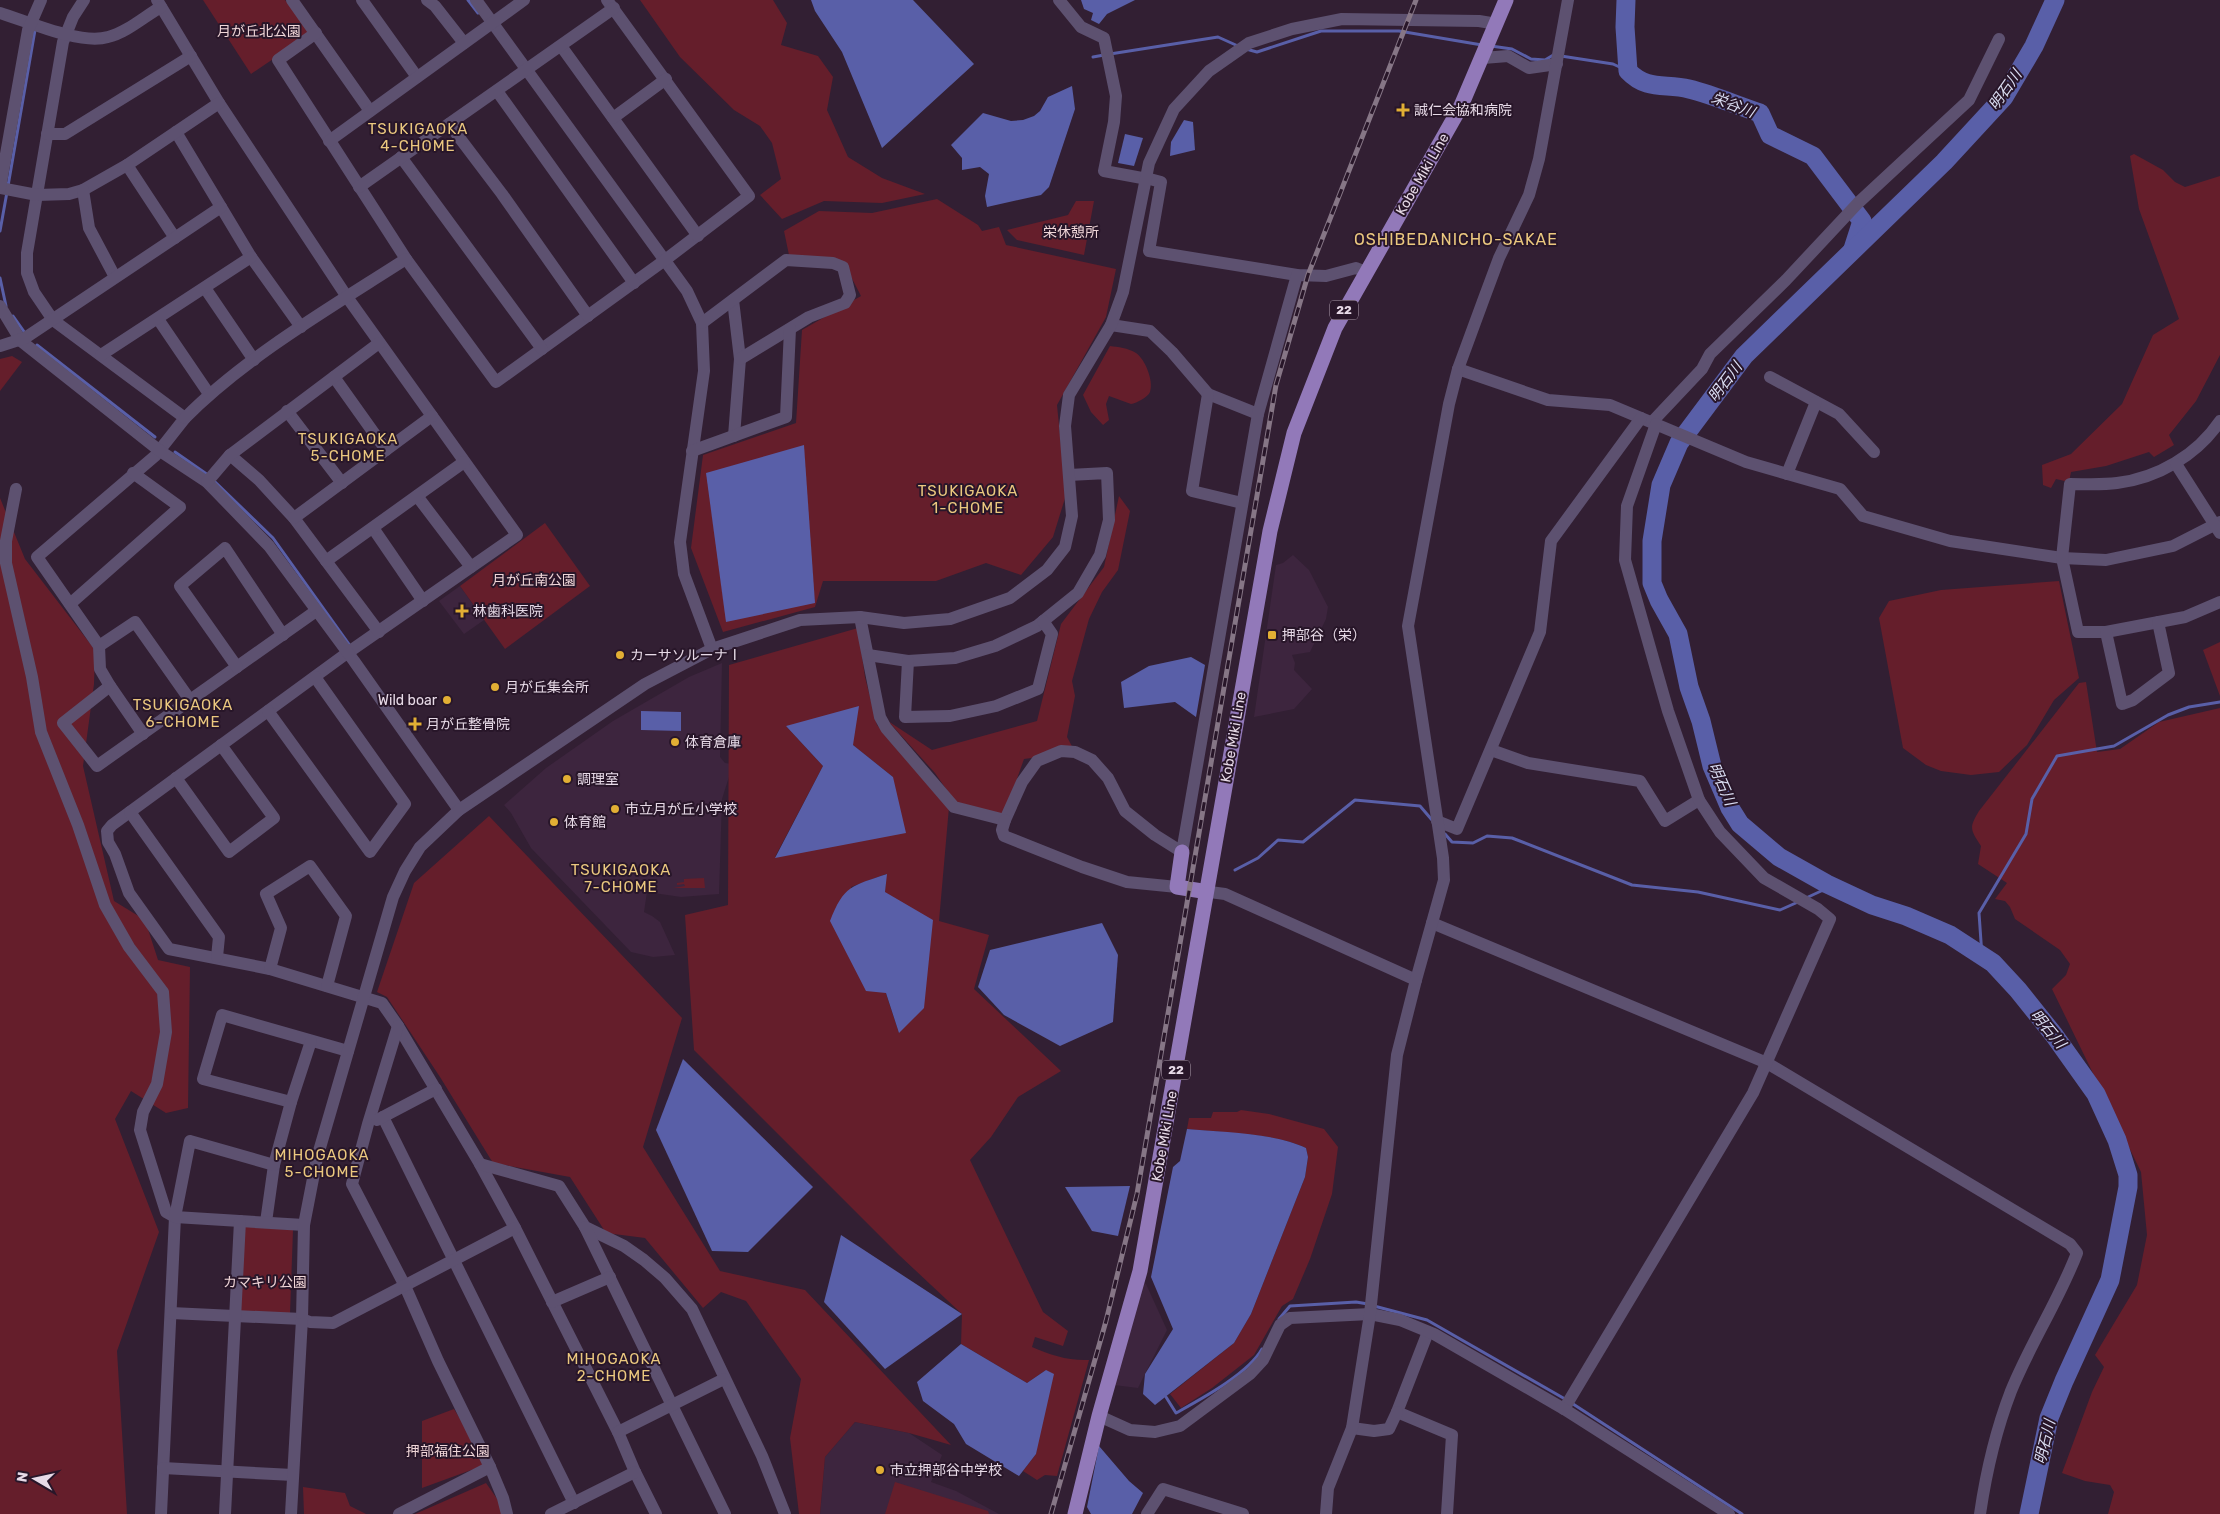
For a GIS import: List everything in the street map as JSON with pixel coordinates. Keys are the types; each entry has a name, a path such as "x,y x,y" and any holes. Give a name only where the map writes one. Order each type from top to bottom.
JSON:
{"main road":[{"name":"Kobe Miki Line","path":"1075,1514 1099,1416 1140,1270 1205,891 1270,531 1294,433 1335,328 1461,106 1506,0"},
{"path":"1182,852 1177,887 1205,891"}],"street":[{"path":"41,0 28,30 0,188 37,195 69,194 83,190 127,165 219,103"},
{"path":"84,0 73,17 63,42 27,253 27,273 34,292 53,320 185,418"},
{"path":"292,0 370,111"},
{"path":"362,0 417,77"},
{"path":"427,0 435,6 464,42"},
{"path":"476,0 687,291 702,323 704,371 680,542 684,574 712,650"},
{"path":"329,141 524,0"},
{"path":"1059,0 1081,27 1104,38 1116,96 1114,122 1104,170 1161,182 1148,251 1297,275 1326,276 1356,268 1366,272"},
{"path":"1326,1514 1328,1488 1352,1428 1370,1314 1397,1055 1444,880 1443,858 1408,626 1449,404 1458,369 1499,258 1529,195 1539,159 1568,0"},
{"path":"0,13 66,34 94,40 110,37 159,3 219,103 347,297 517,536 348,653 112,825 107,832 108,842 115,854 129,893 169,950 216,957 270,969 382,1003 436,1089 515,1228 618,1432 656,1514"},
{"path":"316,33 278,60 329,141 359,187 406,259 496,382 698,236 749,196 610,4 561,46 359,187"},
{"path":"291,1514 302,1319 304,1225 317,1158 393,897 405,871 420,847 459,810 645,684 712,650 800,620 860,616 904,623 950,619 1010,598 1047,570 1065,547 1072,516 1065,426 1069,395 1111,325 1123,292 1144,178 1174,109 1210,71 1249,43 1292,29 1342,19 1497,24"},
{"path":"1437,821 1457,829 1540,632 1551,541 1650,422 1702,369 1710,354 1786,280 1858,203 1969,100 1999,39"},
{"path":"561,46 698,236"},
{"path":"1486,50 1508,56 1529,68 1558,57"},
{"path":"47,134 66,134 96,113 191,56"},
{"path":"613,118 666,79"},
{"path":"497,91 634,283"},
{"path":"449,124 502,194 588,316"},
{"path":"176,132 251,257 302,327"},
{"path":"402,157 542,349"},
{"path":"127,165 175,238"},
{"path":"83,190 89,228 114,277"},
{"path":"0,346 21,341 221,207"},
{"path":"101,356 251,257"},
{"path":"143,734 100,669 100,646 37,557 160,451 185,418 209,394 302,327 406,259"},
{"path":"702,323 786,260 833,263 843,267 850,295 844,303 818,312 740,359"},
{"path":"1177,887 1127,882 1073,864 1004,836 1002,830 1022,782 1036,760 1061,751 1074,752 1092,760 1108,778 1125,811 1155,835 1182,852 1258,414 1297,275"},
{"path":"205,288 254,360"},
{"path":"733,300 740,359 734,436"},
{"path":"0,306 21,341 160,451 207,482 269,546 348,653 459,810"},
{"path":"158,318 209,394"},
{"path":"1111,325 1150,331 1172,352 1208,394 1258,414"},
{"path":"692,451 786,417 790,329"},
{"path":"207,482 230,455 378,343"},
{"path":"1458,369 1548,400 1610,405 1746,462 1840,489 1863,516 1950,541 2062,558 2106,560 2173,546 2219,527 2176,464"},
{"path":"334,377 386,450"},
{"path":"1770,377 1839,414 1874,452"},
{"path":"1208,394 1192,491 1242,503"},
{"path":"1787,474 1816,402"},
{"path":"287,412 342,483"},
{"path":"294,518 432,416"},
{"path":"2220,421 2211,435 2176,464 2156,473 2118,483 2070,484 2062,558 2078,632 2106,632 2185,617 2220,602"},
{"path":"1564,1409 1753,1093 1830,919 1818,909 1764,878 1720,832 1699,800 1668,711 1625,560 1627,506 1650,422"},
{"path":"230,455 259,480 294,518 379,632"},
{"path":"326,561 464,462"},
{"path":"70,604 180,507 133,473"},
{"path":"868,655 908,661 955,658 995,646 1037,626 1078,593 1100,555 1109,520 1107,474 1069,475"},
{"path":"16,489 6,541 6,564 32,677 41,732 78,825 104,905 129,947 163,992 166,1032 157,1084 143,1112 140,1130 166,1212 175,1217 304,1225"},
{"path":"417,496 471,567"},
{"path":"373,528 423,601"},
{"path":"237,667 180,586 225,548 283,635"},
{"path":"110,686 63,723 97,766 316,611"},
{"path":"860,616 880,716 886,728 954,807 1005,820"},
{"path":"908,661 905,717 950,716 996,706 1038,689 1052,634 1043,621"},
{"path":"100,646 135,622 190,700"},
{"path":"2106,632 2122,704 2133,700 2169,673 2158,622"},
{"path":"268,711 370,852 405,804 315,677"},
{"path":"176,778 228,852 274,818 221,745"},
{"path":"1491,750 1528,763 1640,781 1664,821 1699,800"},
{"path":"130,812 219,937 216,957"},
{"path":"270,969 280,928 266,894 310,866 346,916 327,986"},
{"path":"1205,891 1224,894 1416,980"},
{"path":"1432,922 1767,1064 2070,1244 2077,1253 2068,1276 2011,1391 1995,1439 1980,1514"},
{"path":"291,1102 204,1079 222,1015 348,1051"},
{"path":"398,1026 352,1184 405,1286 438,1361 490,1467 503,1498 507,1514"},
{"path":"266,1222 274,1165 291,1102 311,1041"},
{"path":"368,1124 436,1089"},
{"path":"383,1117 574,1503"},
{"path":"161,1514 175,1217 190,1141 274,1165"},
{"path":"480,1164 559,1186 585,1227 725,1514"},
{"path":"225,1514 240,1221"},
{"path":"585,1227 624,1246 665,1278 692,1309 762,1456 786,1514"},
{"path":"171,1313 302,1319 310,1322 332,1323 515,1228"},
{"path":"552,1302 610,1277"},
{"path":"1099,1416 1130,1430 1155,1432 1180,1426 1250,1374 1263,1360 1280,1325 1290,1318 1370,1314 1400,1320 1428,1332 1564,1409 1729,1514"},
{"path":"1352,1428 1374,1431 1389,1429 1428,1332"},
{"path":"618,1432 724,1379"},
{"path":"1397,1412 1452,1435 1447,1514"},
{"path":"399,1514 490,1467"},
{"path":"163,1468 293,1475"},
{"path":"551,1514 635,1472"},
{"path":"1147,1514 1163,1489 1243,1514"}],"shaded area":[{"path":"1293,555 1309,570 1328,607 1326,619 1310,652 1292,655 1295,663 1294,670 1312,689 1294,709 1254,717 1276,565 1283,563"},
{"name":"林歯科医院","path":"460,586 484,620 464,634 439,601"},
{"name":"市立月が丘小学校","path":"722,663 720,757 725,763 733,764 722,799 719,894 681,897 647,892 644,912 660,922 675,955 653,957 631,952 531,848 511,813 504,805 546,768 613,721 689,677"},
{"path":"1142,1282 1146,1284 1167,1330 1138,1388 1114,1385"},
{"name":"市立押部谷中学校","path":"855,1422 909,1433 942,1455 931,1482 956,1491 999,1514 820,1514 825,1457"}],"green space":[{"name":"月が丘北公園","path":"203,0 285,0 307,27 307,36 251,74"},
{"path":"640,0 773,0 787,23 781,45 818,56 833,77 827,110 848,157 882,178 925,194 882,203 824,201 782,219 760,195 781,179 772,143 760,126 734,110 680,57"},
{"path":"2134,154 2163,170 2175,182 2185,187 2220,176 2220,355 2196,401 2169,435 2174,445 2154,457 2149,452 2106,466 2071,472 2069,482 2056,479 2051,488 2043,485 2042,465 2071,454 2122,404 2153,335 2179,319 2139,209 2130,156"},
{"path":"937,199 978,225 982,231 999,227 1006,245 1116,269 1106,317 1057,405 1066,495 1053,537 1021,575 986,563 936,581 823,581 815,607 723,632 691,548 703,455 796,423 802,330 861,296 846,267 789,255 784,231 819,211 872,213"},
{"name":"栄休憩所","path":"1076,201 1094,201 1084,255 1017,240 1007,230 1068,215"},
{"path":"1110,346 1130,350 1143,360 1148,371 1151,387 1147,396 1131,404 1109,396 1106,404 1109,420 1103,425 1091,412 1083,395"},
{"path":"12,356 22,362 0,391 0,359"},
{"path":"1119,496 1130,511 1118,570 1102,592 1089,619 1072,681 1075,696 1067,737 1075,752 1024,759 1001,817 955,802 935,773 888,721 932,750 1037,721 1061,624 1104,567"},
{"path":"0,498 25,559 95,650 94,684 83,766 114,901 145,920 158,960 190,967 188,1108 166,1113 131,1091 115,1119 159,1232 117,1351 127,1514 0,1514"},
{"name":"月が丘南公園","path":"545,523 590,586 505,649 460,586"},
{"path":"2059,581 2079,678 2054,700 2027,745 1999,772 1971,775 1941,771 1926,765 1903,748 1879,618 1889,601 1941,590"},
{"path":"858,628 865,677 877,725 949,807 939,921 989,935 974,989 1061,1071 1018,1097 991,1137 970,1160 1043,1312 1068,1331 1063,1346 1035,1337 1032,1347 1060,1357 1074,1360 1089,1360 1057,1476 1045,1475 1037,1480 1023,1471 1036,1454 1046,1370 1027,1383 961,1344 962,1314 899,1255 694,1050 685,915 728,905 729,665","holes":["786,726 853,745 893,777 775,857 823,766","886,874 885,892 899,1033 851,887"]},
{"path":"2220,642 2220,696 2203,650"},
{"path":"2086,682 2097,752 2120,749 2159,722 2220,708 2220,1514 2108,1514 2114,1492 2110,1485 2085,1481 2062,1473 2092,1392 2104,1367 2095,1355 2137,1285 2147,1235 2141,1172 2052,989 2066,975 2070,964 2060,950 2015,919 2005,901 1995,899 2007,883 1978,864 1981,846 1973,832 1972,825 1979,811 2079,683"},
{"path":"489,816 682,1018 643,1147 720,1271 805,1290 951,1445 909,1433 855,1422 825,1457 820,1514 799,1514 790,1438 801,1379 746,1301 721,1292 703,1308 645,1238 606,1233 570,1177 493,1163 440,1077 387,997 377,992 414,883"},
{"path":"704,878 705,888 673,888 685,886 684,884 677,885 677,883 684,882 684,879"},
{"path":"1241,1110 1269,1114 1324,1129 1338,1147 1332,1194 1310,1259 1293,1299 1282,1306 1254,1355 1212,1388 1181,1408 1170,1394 1234,1343 1251,1314 1305,1177 1308,1157 1306,1148 1294,1143 1264,1136 1187,1129 1189,1118 1211,1118 1213,1112 1237,1112"},
{"name":"カマキリ公園","path":"240,1226 293,1230 290,1314 238,1312"},
{"name":"押部福住公園","path":"454,1409 485,1465 422,1488 422,1421"},
{"path":"895,1482 988,1511 989,1514 885,1514"},
{"name":"押部福住公園","path":"486,1483 500,1503 502,1514 415,1514"},
{"path":"303,1487 345,1493 350,1506 366,1514 304,1514"}],"water":[{"path":"811,0 913,0 974,64 882,148 842,52 815,11"},
{"path":"1081,0 1135,0 1107,14 1099,24 1091,20 1093,13 1084,9"},
{"path":"1072,86 1075,109 1049,187 1041,195 987,207 985,196 989,174 980,167 962,170 962,158 951,145 983,113 1011,121 1023,120 1034,116 1040,111 1048,97"},
{"path":"1184,120 1193,122 1195,150 1170,156 1171,142"},
{"path":"1125,134 1143,138 1134,166 1118,163"},
{"path":"804,445 815,603 726,622 706,473"},
{"path":"1191,657 1205,665 1196,717 1175,702 1124,708 1121,682 1149,666"},
{"path":"859,706 853,745 893,777 906,833 775,858 823,766 786,726"},
{"path":"641,711 681,712 681,731 641,730"},
{"path":"887,874 885,892 933,920 924,1008 899,1033 886,993 866,991 830,921 840,900 851,888"},
{"path":"1102,923 1118,955 1113,1022 1060,1046 1004,1015 978,987 990,950"},
{"path":"683,1059 813,1187 748,1252 712,1251 656,1130"},
{"path":"1187,1129 1248,1134 1280,1139 1306,1148 1308,1157 1305,1177 1251,1314 1234,1343 1155,1405 1143,1394 1145,1374 1173,1329 1151,1277 1173,1167 1180,1161"},
{"path":"1130,1186 1118,1236 1092,1231 1065,1187"},
{"path":"841,1235 962,1314 885,1369 824,1302"},
{"path":"961,1344 1027,1383 1046,1370 1054,1374 1036,1454 1019,1476 966,1444 954,1424 923,1401 917,1382"},
{"path":"1099,1446 1129,1481 1143,1493 1132,1514 1091,1514 1087,1507"}],"waterway":[{"path":"468,0 478,13"},
{"name":"栄谷川","path":"1626,0 1625,27 1628,71 1649,84 1689,89 1760,113 1770,135 1813,156 1862,221 1853,249"},
{"name":"明石川","path":"2029,1514 2049,1418 2110,1280 2128,1187 2128,1175 2117,1140 2096,1094 2054,1035 2018,990 1993,963 1950,935 1906,916 1872,905 1827,884 1779,857 1740,824 1730,808 1712,766 1701,721 1689,687 1678,634 1652,583 1652,541 1661,485 1679,443 1744,356 1944,162 2004,97 2034,46 2055,0"},
{"path":"8,186 35,30"},
{"path":"1246,49 1257,52 1321,31 1399,31 1482,45"},
{"path":"1110,54 1218,37 1238,46"},
{"path":"1491,46 1512,49 1531,59 1545,60 1555,54"},
{"path":"1093,57 1104,55"},
{"path":"1561,56 1613,64 1628,71"},
{"path":"0,231 7,192"},
{"path":"0,278 6,306"},
{"path":"13,316 25,333"},
{"path":"37,345 155,437"},
{"path":"175,452 208,475"},
{"path":"212,479 273,538 351,647"},
{"path":"1982,956 1979,913 2026,834 2032,799 2057,756 2114,746 2168,715 2189,707 2220,702"},
{"path":"1235,870 1258,858 1278,840 1303,842 1355,800 1420,806 1432,820"},
{"path":"1445,834 1452,842 1473,843 1487,836 1512,838 1632,885 1698,892 1780,910 1798,902"},
{"path":"1806,898 1832,886"},
{"path":"1279,1319 1290,1306 1356,1302 1368,1304"},
{"path":"1374,1306 1427,1320 1565,1399"},
{"path":"1166,1397 1176,1413 1235,1377 1246,1368 1262,1349"},
{"path":"1570,1402 1742,1514"}],"railway":[{"path":"1051,1514 1106,1321 1137,1194 1276,385 1308,275 1416,0"}],"place":[{"name":"誠仁会協和病院","path":"1403,110"},
{"name":"林歯科医院","path":"462,611"},
{"name":"押部谷（栄）","path":"1272,635"},
{"name":"カーサソルーナⅠ","path":"620,655"},
{"name":"月が丘集会所","path":"495,687"},
{"name":"Wild boar","path":"447,700"},
{"name":"月が丘整骨院","path":"415,724"},
{"name":"体育倉庫","path":"675,742"},
{"name":"調理室","path":"567,779"},
{"name":"市立月が丘小学校","path":"615,809"},
{"name":"体育館","path":"554,822"},
{"name":"市立押部谷中学校","path":"880,1470"}],"district":[{"name":"TSUKIGAOKA 4-CHOME","path":"418,138"},
{"name":"OSHIBEDANICHO-SAKAE","path":"1456,239"},
{"name":"TSUKIGAOKA 5-CHOME","path":"348,448"},
{"name":"TSUKIGAOKA 1-CHOME","path":"968,500"},
{"name":"TSUKIGAOKA 6-CHOME","path":"183,714"},
{"name":"TSUKIGAOKA 7-CHOME","path":"621,878"},
{"name":"MIHOGAOKA 5-CHOME","path":"322,1164"},
{"name":"MIHOGAOKA 2-CHOME","path":"614,1368"}]}
